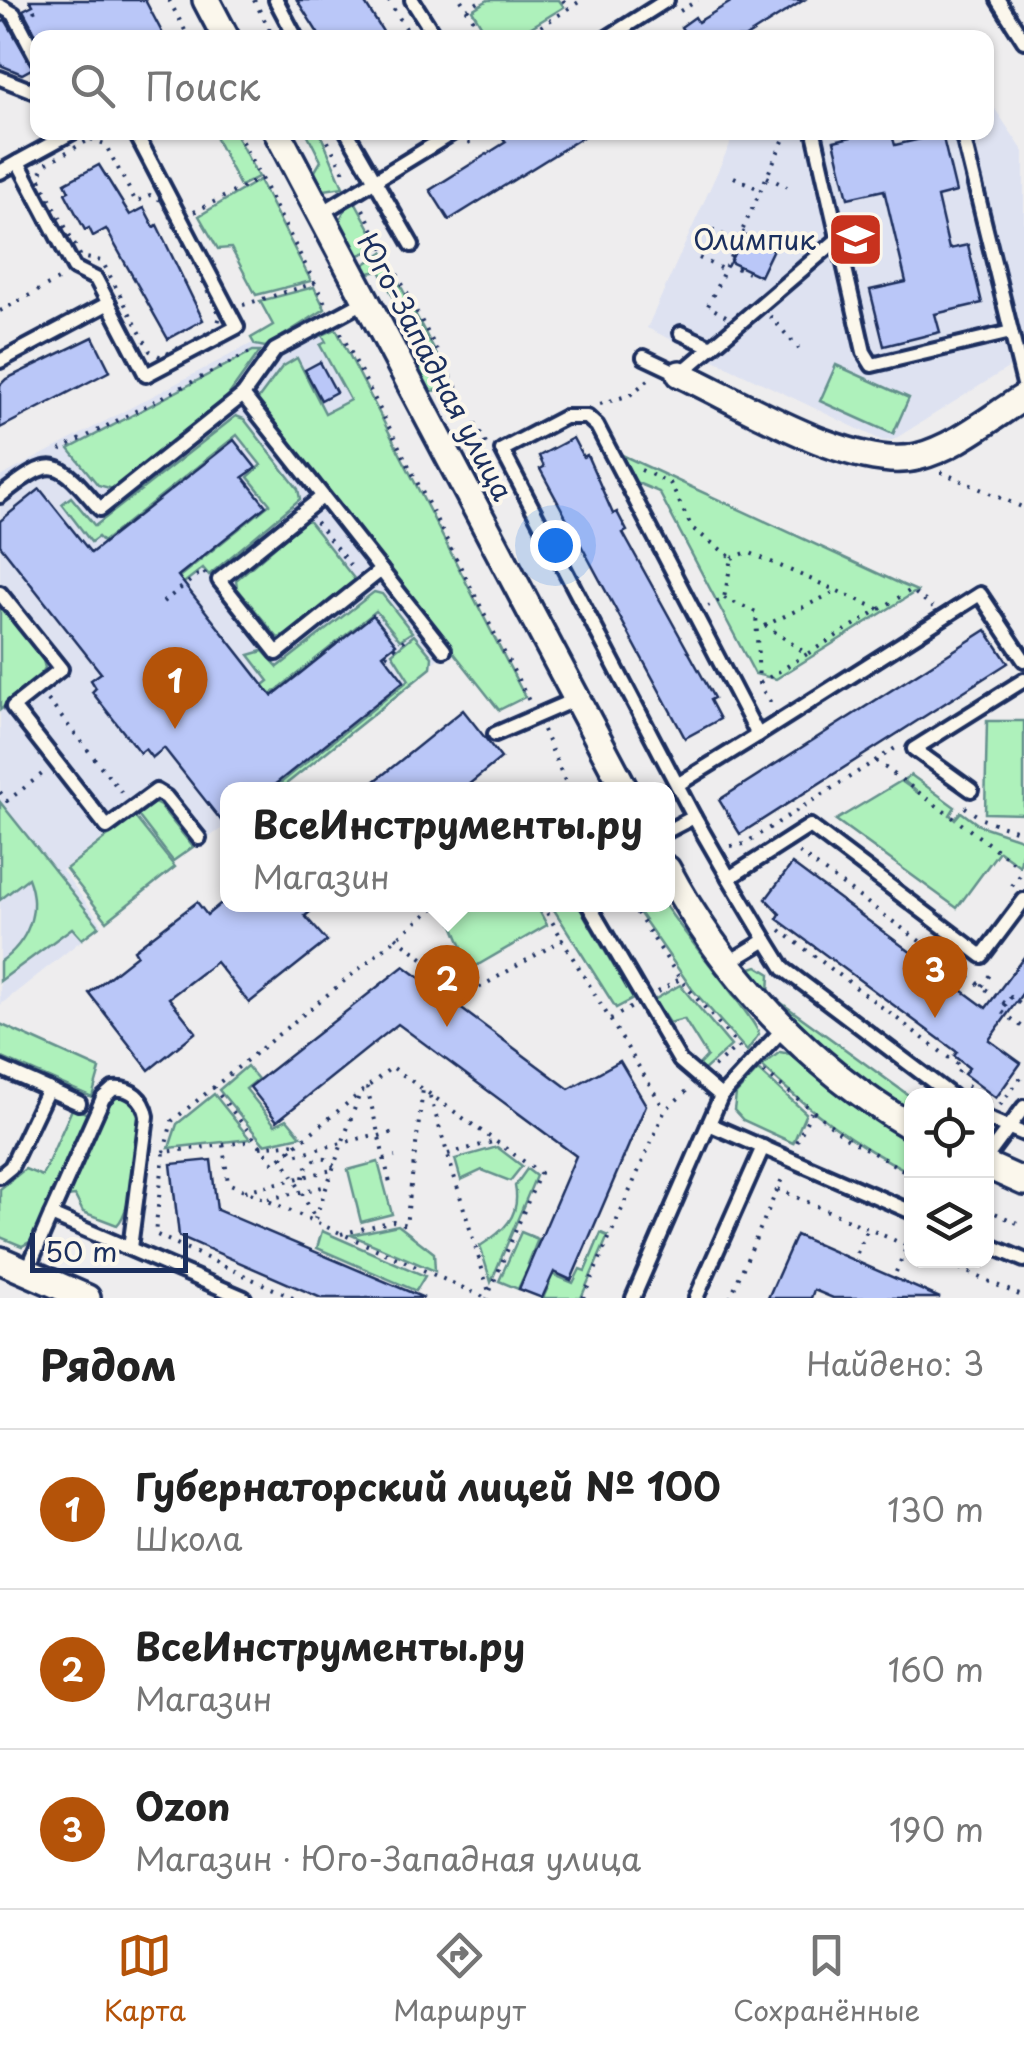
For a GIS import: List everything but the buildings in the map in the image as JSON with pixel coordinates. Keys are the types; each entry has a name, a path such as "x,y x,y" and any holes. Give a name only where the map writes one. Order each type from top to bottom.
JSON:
{"street":[{"path":"206,0 222,30"},
{"name":"Юго-Западная улица","path":"280,140 621,782"},
{"path":"670,369 836,447 892,461 918,457 948,445 1024,397"},
{"path":"675,881 728,963 785,1027 877,1106 904,1122"},
{"path":"994,1166 1024,1182"},
{"path":"0,1260 87,1298"}],"lane":[{"path":"276,0 292,30"},
{"path":"412,0 431,30"},
{"path":"620,30 668,0"},
{"path":"998,0 1024,41"},
{"path":"0,6 14,14 30,45"},
{"path":"0,78 30,90"},
{"path":"0,172 58,140"},
{"path":"18,162 78,270 96,279 146,375 238,327 177,221 139,140"},
{"path":"351,140 412,245"},
{"path":"320,214 441,140"},
{"path":"816,140 864,352 872,365 1011,332"},
{"path":"964,140 1024,384"},
{"path":"644,358 670,369 712,347 838,239"},
{"path":"0,496 36,468 49,464 70,472 100,509 243,395 275,350 366,301"},
{"path":"0,361 109,304"},
{"path":"680,333 712,347"},
{"path":"243,395 444,650"},
{"path":"758,735 597,426 576,414 502,450 694,817 784,969 941,1088"},
{"path":"322,497 219,580 278,652 380,570"},
{"path":"0,593 60,669 13,707 107,826 156,791 166,797 199,838"},
{"path":"677,785 980,594 1024,660"},
{"path":"971,790 914,749 1024,680"},
{"path":"495,734 576,698"},
{"path":"675,827 694,817"},
{"path":"729,878 810,826 982,956 1024,900"},
{"path":"593,912 680,1061 721,1096"},
{"path":"728,963 766,940"},
{"path":"633,1298 721,1096 785,1027"},
{"path":"0,1068 79,1103"},
{"path":"27,1272 103,1098 113,1089 126,1090 143,1102 147,1116 130,1248"},
{"path":"0,1176 11,1167 48,1090"},
{"path":"994,1150 1024,1106"},
{"path":"994,1121 1024,1134"},
{"path":"709,1124 904,1209"},
{"path":"696,1298 762,1147"},
{"path":"51,1214 244,1298"},
{"path":"994,1247 1024,1260"}],"path":[{"path":"30,0 36,15"},
{"path":"169,0 185,30"},
{"path":"254,0 270,30"},
{"path":"388,0 407,30"},
{"path":"461,0 480,30"},
{"path":"467,10 482,0"},
{"path":"564,0 569,9"},
{"path":"535,30 582,0"},
{"path":"89,140 45,164 38,172 81,257 102,261 150,351 158,357 217,328 221,320 177,221 156,196 136,202 102,140"},
{"path":"241,140 495,632"},
{"path":"736,326 708,306 784,140"},
{"path":"177,221 260,178"},
{"path":"734,178 761,190"},
{"path":"767,178 787,186"},
{"path":"712,230 738,242"},
{"path":"742,232 763,241"},
{"path":"699,258 724,270"},
{"path":"728,264 748,273"},
{"path":"0,311 78,270"},
{"path":"230,312 259,297 315,283"},
{"path":"761,305 800,350"},
{"path":"36,468 34,464 253,348 275,350"},
{"path":"576,414 644,387 670,369"},
{"path":"918,457 934,469 1024,508"},
{"path":"614,459 670,482 692,528 732,558"},
{"path":"306,510 365,583"},
{"path":"732,558 748,552 880,609"},
{"path":"724,598 732,558"},
{"path":"163,602 202,571 209,579"},
{"path":"759,684 910,590 946,616"},
{"path":"763,626 837,591"},
{"path":"694,613 724,598"},
{"path":"724,598 756,612 763,626 759,684 781,720"},
{"path":"763,626 807,654"},
{"path":"386,654 418,629"},
{"path":"50,692 48,706 116,790 132,792"},
{"path":"742,869 724,842 732,847 744,844 906,742"},
{"path":"876,761 1020,867"},
{"path":"0,792 7,801 57,762"},
{"path":"952,818 962,805"},
{"path":"792,854 807,857 1006,1004"},
{"path":"294,1298 156,1234 164,1152 172,1121 429,912"},
{"path":"546,912 665,1110"},
{"path":"780,930 961,1066 954,1076 970,1088"},
{"path":"396,938 468,994 562,940"},
{"path":"1024,1007 1011,997 1001,1011 1024,1028"},
{"path":"583,1298 665,1110 737,1046"},
{"path":"212,1087 274,1163 392,1066 540,1173 487,1296"},
{"path":"994,1104 1002,1103 1024,1074"},
{"path":"367,1087 390,1182"},
{"path":"342,1234 393,1221 406,1225 423,1089"},
{"path":"314,1220 361,1092"},
{"path":"430,1094 487,1296"},
{"path":"730,1298 810,1112"},
{"path":"290,1149 294,1155 398,1132"},
{"path":"164,1152 255,1140"},
{"path":"448,1154 496,1141"},
{"path":"260,1146 299,1142"},
{"path":"223,1145 228,1183 487,1296"},
{"path":"282,1156 314,1220"},
{"path":"384,1160 395,1156"},
{"path":"302,1178 306,1166 316,1160 326,1159 333,1168"},
{"path":"245,1191 333,1168"},
{"path":"265,1200 327,1186"},
{"path":"777,1189 904,1244"},
{"path":"994,1213 1024,1226"},
{"path":"856,1253 868,1228"},
{"path":"896,1272 904,1258"},
{"path":"957,1268 1024,1297"}],"shaded area":[{"name":"Олимпик","path":"994,107 1024,152 1024,358 893,440 883,441 647,328 732,140 994,140"},
{"path":"311,312 359,403 449,650 284,782 220,782 220,830 172,862 134,814 62,870 102,924 0,1005 0,477"}],"green space":[{"path":"488,0 559,0 564,7 526,30 484,30 472,10"},
{"path":"217,140 239,140 258,177 240,186"},
{"path":"310,140 323,140 343,187 325,190 316,182 315,171 321,161"},
{"path":"259,180 311,281 256,295 231,248 218,249 199,216"},
{"path":"356,203 380,247 354,257 338,224 346,207"},
{"path":"383,252 454,388 425,392 410,364 422,352 380,271 369,273 359,268"},
{"path":"314,287 325,309 265,347 255,345 251,338 273,325 260,301"},
{"path":"336,329 525,697 499,710 256,402 282,367 297,358 325,413 350,400 320,345 326,342 322,335"},
{"path":"253,351 260,351 223,403 113,489 98,485 69,449"},
{"path":"836,365 909,398 893,434 820,401"},
{"path":"236,416 244,419 298,489 300,499 209,575 203,568 148,611 144,605 270,504 248,477 261,465 237,435 103,542 98,537 91,542 62,504 71,497 95,526"},
{"path":"622,455 917,591 776,679 755,674 659,492 635,482"},
{"path":"307,519 356,581 290,634 278,638 237,588 236,580"},
{"path":"374,592 382,594 412,632 400,640 376,611 237,722 229,712 269,681 249,655 263,651 278,667"},
{"path":"0,605 42,656 45,668 38,679 0,710"},
{"path":"414,635 432,657 431,668 289,782 282,782 409,680 392,653"},
{"path":"987,721 1024,721 1024,814 985,813"},
{"path":"911,775 955,807 950,815 955,819 961,812 979,825 1024,840 1020,866 999,851 957,908 836,820 901,781 918,793 903,780"},
{"path":"0,802 99,926 82,939 72,928 0,981 0,962 25,935 33,902 28,878 0,900"},
{"path":"152,802 160,806 193,847 173,861 136,813"},
{"path":"134,816 175,867 107,921 66,869"},
{"path":"448,912 540,912 547,925 471,969"},
{"path":"555,912 582,912 633,999 616,1008"},
{"path":"639,912 670,912 755,1026 759,1034 747,1051 692,989"},
{"path":"757,966 770,974 769,994 904,1092 904,1109 788,1022 748,969"},
{"path":"680,985 731,1046 702,1072 696,1068 707,1056 684,1019 669,1023 654,1000"},
{"path":"0,1024 100,1069 92,1097 0,1057"},
{"path":"780,1052 790,1054 852,1105 904,1138 904,1169 832,1125 762,1066"},
{"path":"247,1066 258,1079 246,1089 275,1125 287,1119 301,1136 264,1144 219,1090"},
{"path":"758,1070 806,1113 793,1143 743,1120 734,1110 736,1094"},
{"path":"115,1093 133,1099 139,1123 133,1183 117,1225 83,1212 75,1196 66,1197"},
{"path":"214,1094 250,1139 169,1148 177,1124"},
{"path":"73,1107 90,1115 33,1240 22,1246 0,1237 0,1189 25,1169 42,1176"},
{"path":"497,1147 522,1166 510,1181 482,1170 461,1180 455,1159"},
{"path":"378,1162 392,1214 361,1222 348,1170"},
{"path":"527,1169 536,1176 491,1282 480,1246 509,1222 515,1206 515,1186"},
{"path":"398,1225 434,1253 435,1271 351,1235"},
{"path":"322,1231 425,1276 416,1291 317,1248"},
{"path":"521,1232 538,1239 528,1264 573,1283 580,1269 585,1271 601,1233 608,1236 581,1298 543,1298 549,1285 525,1274 518,1289 499,1281"}],"place":[{"name":"Олимпик","path":"855,240"},
{"name":"Губернаторский лицей № 100","path":"175,729"},
{"name":"Ozon","path":"935,1018"},
{"name":"ВсеИнструменты.ру","path":"447,1027"}]}
